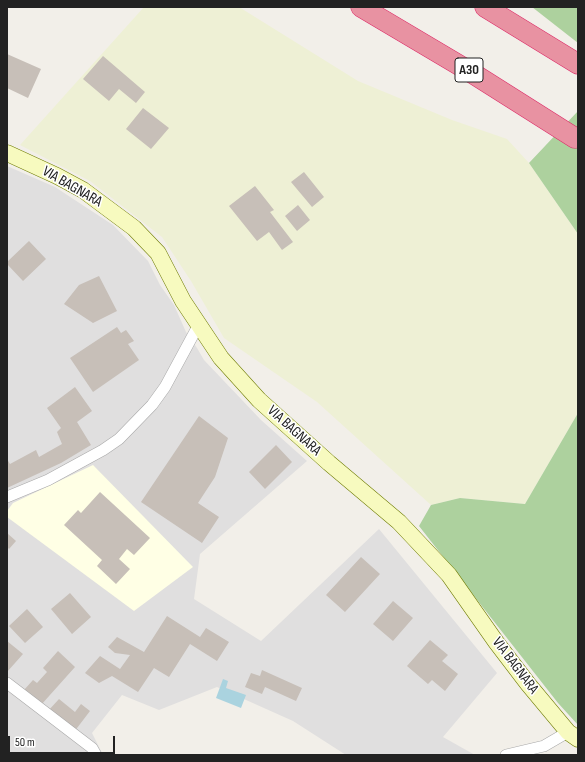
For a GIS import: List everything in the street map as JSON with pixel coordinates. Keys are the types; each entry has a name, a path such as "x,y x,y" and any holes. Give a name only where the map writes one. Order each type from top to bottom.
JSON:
{"highway":[{"name":"A30","path":"361,7 469,71 575,138"},
{"path":"485,7 578,64"}],"main road":[{"name":"VIA BAGNARA","path":"7,153 58,176 83,190 134,228 158,253 183,302 221,358 259,400 398,522 449,575 519,672 573,736"}],"street":[{"path":"7,497 48,480 103,450 119,439 152,405 165,387 198,326"},
{"path":"7,683 92,748 96,755"},
{"path":"506,755 544,746 573,736"}],"shaded area":[{"path":"144,7 239,7 358,81 452,120 507,139 529,163 578,234 578,413 525,504 460,498 431,505 317,402 224,338 191,281 162,237 90,181 20,145"},
{"path":"7,166 55,187 113,225 148,261 160,285 174,305 186,332 204,360 261,420 307,461 200,554 194,599 261,641 379,529 497,673 443,737 475,755 346,755 293,721 217,687 159,710 122,695 92,733 103,755 7,755"},
{"path":"93,465 193,567 134,611 7,517 7,511 13,503"}],"green space":[{"path":"532,7 578,7 578,43"},
{"path":"578,111 578,234 529,163"},
{"path":"578,413 578,725 558,703 419,526 431,505 460,498 525,504"}],"water":[{"path":"223,679 228,681 226,688 246,695 241,708 216,698"}],"building":[{"path":"7,54 41,69 28,98 7,88"},
{"path":"103,56 145,92 136,103 119,89 109,101 83,79"},
{"path":"143,108 169,128 151,149 126,129"},
{"path":"304,172 324,197 312,207 291,182"},
{"path":"255,186 274,210 270,212 293,242 282,250 269,232 257,241 229,206"},
{"path":"298,205 310,220 297,231 285,216"},
{"path":"29,241 46,259 23,281 7,264 7,262"},
{"path":"99,276 117,311 93,323 64,304 79,285"},
{"path":"117,327 121,333 126,330 134,341 128,344 139,360 93,392 70,358"},
{"path":"75,387 92,411 77,422 91,445 61,463 7,488 7,459 10,464 36,450 39,457 62,444 57,432 61,428 47,408"},
{"path":"199,416 228,438 215,477 198,503 219,517 202,543 141,502"},
{"path":"276,445 292,462 265,489 249,472"},
{"path":"100,492 150,538 134,555 127,549 119,559 130,569 116,584 97,566 102,560 64,525 78,510 81,513"},
{"path":"7,533 16,541 9,549 7,547"},
{"path":"361,557 380,574 345,612 326,595"},
{"path":"70,593 91,617 72,634 51,609"},
{"path":"393,601 413,618 393,641 373,624"},
{"path":"27,609 43,627 25,643 9,626"},
{"path":"167,616 200,637 206,628 229,642 217,661 190,644 169,677 154,668 138,692 112,676 99,683 85,673 100,656 120,669 130,655 115,653 108,647 117,637 144,652"},
{"path":"430,640 448,655 442,661 458,674 445,691 432,680 428,684 407,666"},
{"path":"7,641 23,654 7,672"},
{"path":"58,651 75,667 41,705 24,690 33,680 37,683 47,672 43,668"},
{"path":"262,670 302,688 296,701 265,687 262,694 245,687 251,673 260,676"},
{"path":"59,699 75,712 81,704 90,711 74,732 48,711"}]}
